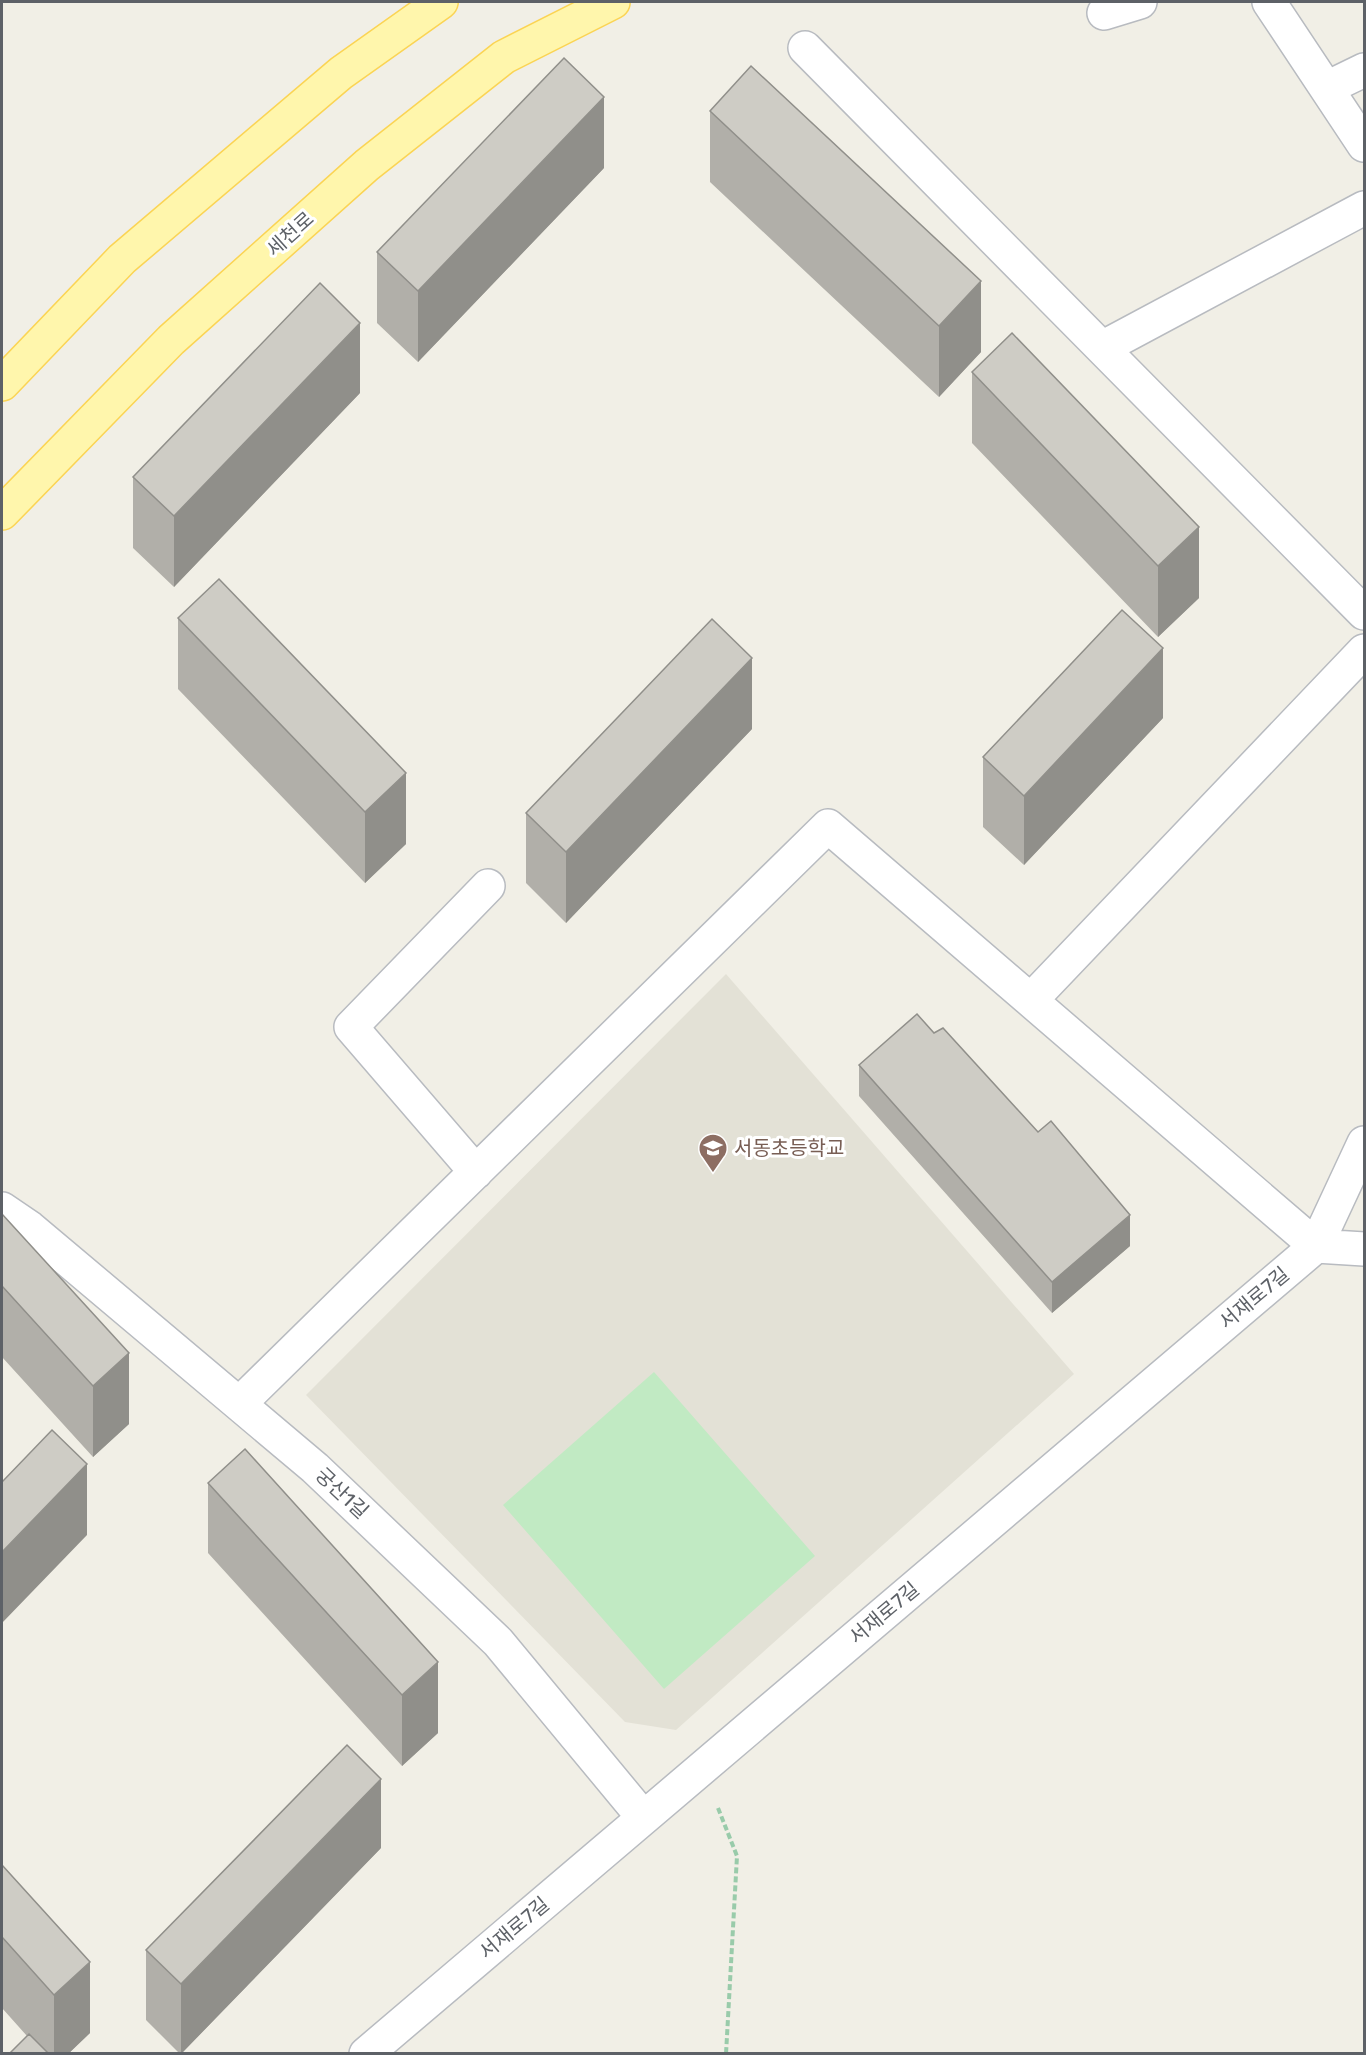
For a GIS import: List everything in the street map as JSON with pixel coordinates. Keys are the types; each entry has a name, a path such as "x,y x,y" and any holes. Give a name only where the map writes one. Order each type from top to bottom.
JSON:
{"main road":[{"path":"2,384 122,258 341,73 441,2"},
{"name":"세천로","path":"2,513 171,340 367,165 504,57 613,2"}],"street":[{"path":"1104,13 1140,2"},
{"path":"1269,2 1365,145"},
{"path":"805,48 1365,613"},
{"path":"1327,88 1365,70"},
{"path":"1102,348 1365,208"},
{"path":"1031,1000 1365,651"},
{"path":"239,1404 828,826 1316,1246 1365,1249"},
{"path":"476,1172 351,1027 488,886"},
{"name":"서재로7길","path":"366,2054 1316,1246 1365,1143"},
{"name":"궁산1길","path":"2,1209 30,1228 315,1468 498,1641 644,1817"}],"path":[{"path":"718,1808 737,1857 726,2054"}],"shaded area":[{"name":"서동초등학교","path":"726,974 1074,1374 676,1730 625,1722 306,1395"}],"green space":[{"path":"654,1372 815,1556 664,1689 503,1505"}],"building":[{"path":"564,58 604,97 418,291 377,252"},
{"path":"751,66 981,281 939,326 710,111"},
{"path":"320,283 360,323 174,516 133,477"},
{"path":"1012,333 1199,527 1158,566 972,372"},
{"path":"219,579 406,773 365,812 178,618"},
{"path":"1122,610 1163,648 1024,796 983,757"},
{"path":"712,619 752,658 566,852 526,813"},
{"path":"917,1014 934,1033 943,1028 1038,1132 1051,1121 1130,1215 1052,1282 859,1065"},
{"path":"2,1214 129,1353 93,1386 2,1286"},
{"path":"52,1430 87,1464 2,1552 2,1482"},
{"path":"245,1449 438,1662 402,1695 208,1483"},
{"path":"347,1745 381,1779 181,1984 146,1950"},
{"path":"2,1865 90,1962 54,1995 2,1937"},
{"path":"29,2034 49,2054 9,2054"}],"place":[{"name":"서동초등학교","path":"713,1174"}]}
